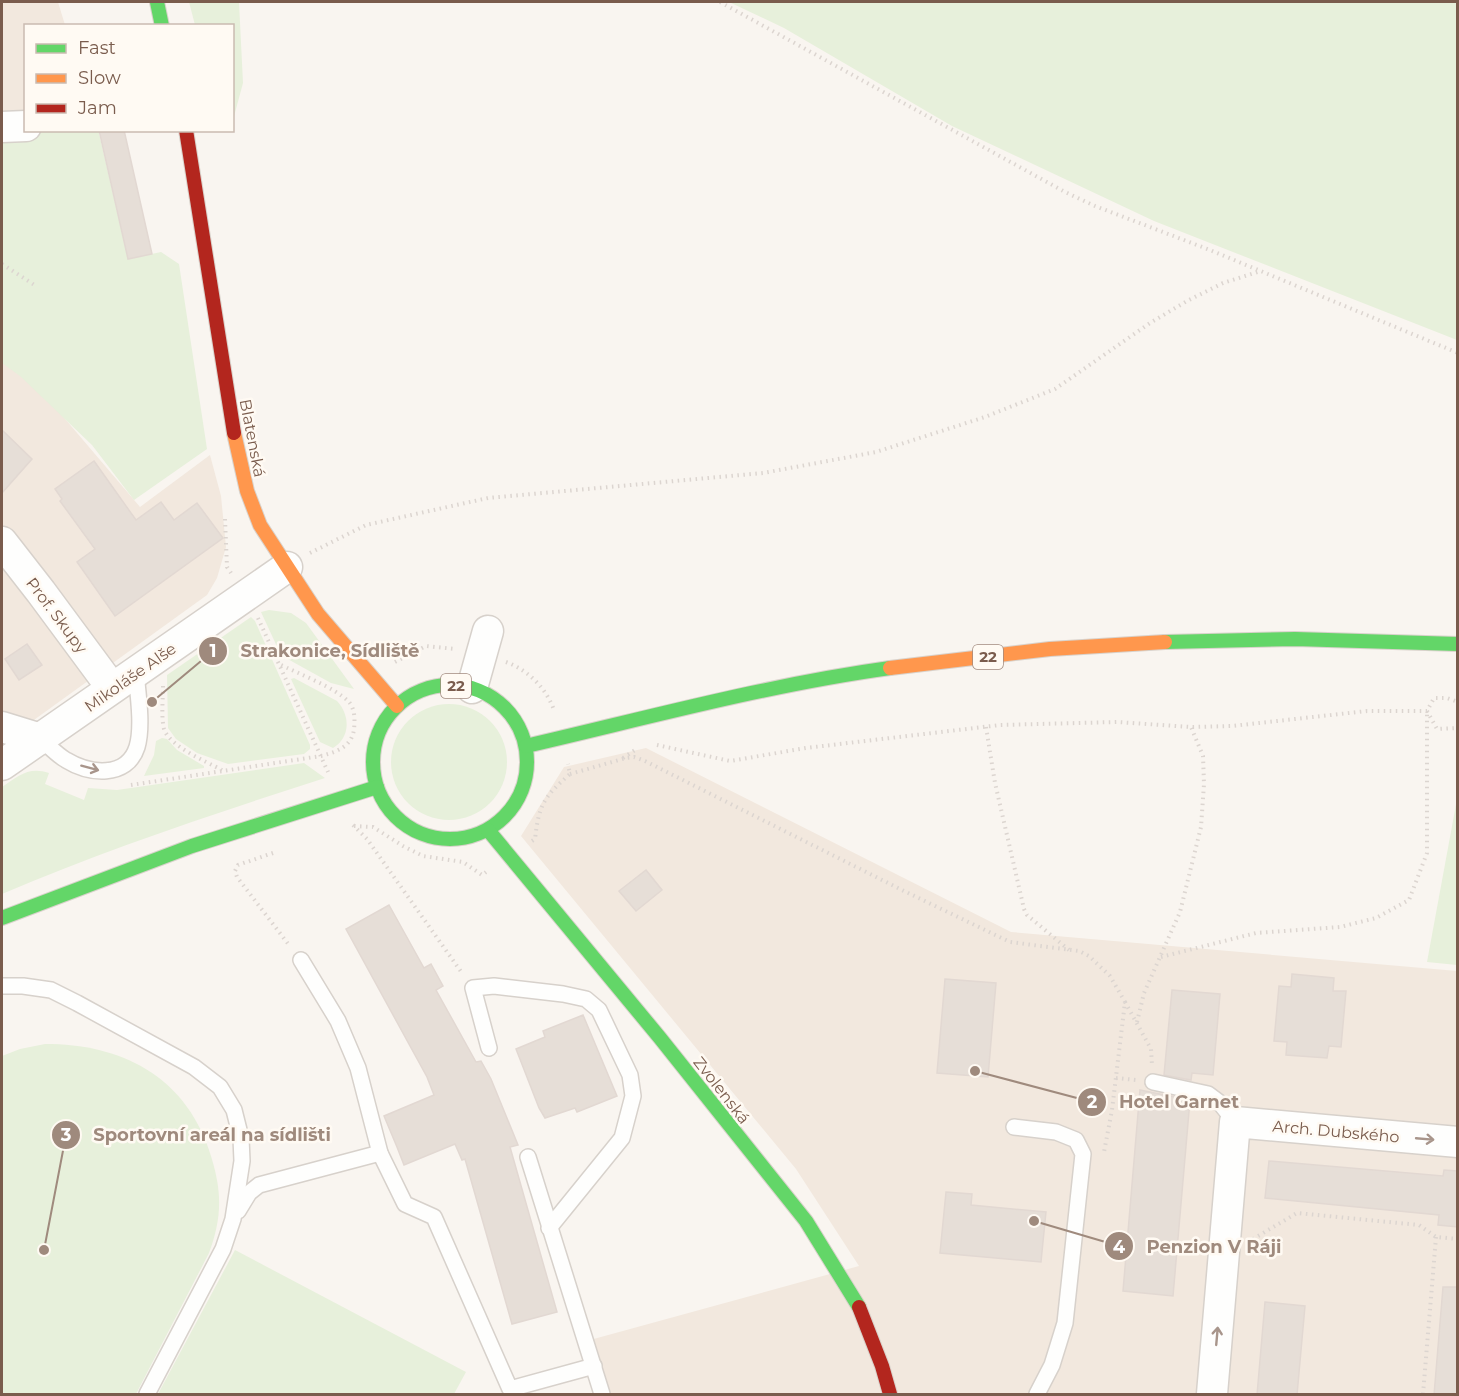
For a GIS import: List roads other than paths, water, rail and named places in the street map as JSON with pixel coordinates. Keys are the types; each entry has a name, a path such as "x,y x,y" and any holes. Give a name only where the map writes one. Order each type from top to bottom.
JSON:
{"main road":[{"path":"157,2 162,24"},
{"name":"Blatenská","path":"186,132 238,456 247,491 260,525 318,614 397,706"},
{"name":"22","path":"526,746 654,714 807,681 1009,654 1111,645 1212,641 1314,639 1458,644"},
{"name":"22","path":"452,685 472,688 491,697 507,710 519,726 526,746 528,770 521,794 508,815 488,830 467,838 444,840 422,835 403,824 387,807 377,787 373,766 375,744 383,724 397,706 413,695 432,687 452,685"},
{"path":"2,918 192,846 377,787"},
{"name":"Zvolenská","path":"488,830 660,1038 806,1221 857,1302 882,1366 890,1395"}],"street":[{"path":"2,127 24,126"},
{"name":"Prof. Skupy","path":"2,542 41,592 134,673"},
{"name":"Mikoláše Alše","path":"2,765 287,567"},
{"path":"472,688 485,644"},
{"path":"2,727 41,739"},
{"path":"1212,1395 1235,1122"},
{"name":"Arch. Dubského","path":"1235,1122 1458,1142"}],"lane":[{"path":"41,739 65,760 75,764 95,771 110,771 120,767 133,756 137,746 139,699 134,673"},
{"path":"301,960 342,1030 358,1068 380,1153 405,1204 434,1217 508,1392 594,1366"},
{"path":"2,986 51,990 69,998 194,1066 220,1087 234,1110 241,1138 242,1161 233,1219 223,1249 147,1395"},
{"path":"489,1048 473,988 494,986 563,994 586,999 599,1010 630,1075 633,1096 622,1138 549,1228"},
{"path":"1153,1082 1208,1094 1220,1103 1235,1122"},
{"path":"1014,1127 1056,1132 1076,1140 1083,1154 1065,1323 1052,1365 1037,1395"},
{"path":"233,1219 249,1193 260,1185 380,1153"},
{"path":"528,1157 602,1395"}],"place":[{"name":"Strakonice, Sídliště","path":"152,702"},
{"name":"Hotel Garnet","path":"975,1071"},
{"name":"Penzion V Ráji","path":"1034,1221"},
{"name":"Sportovní areál na sídlišti","path":"44,1250"}]}
